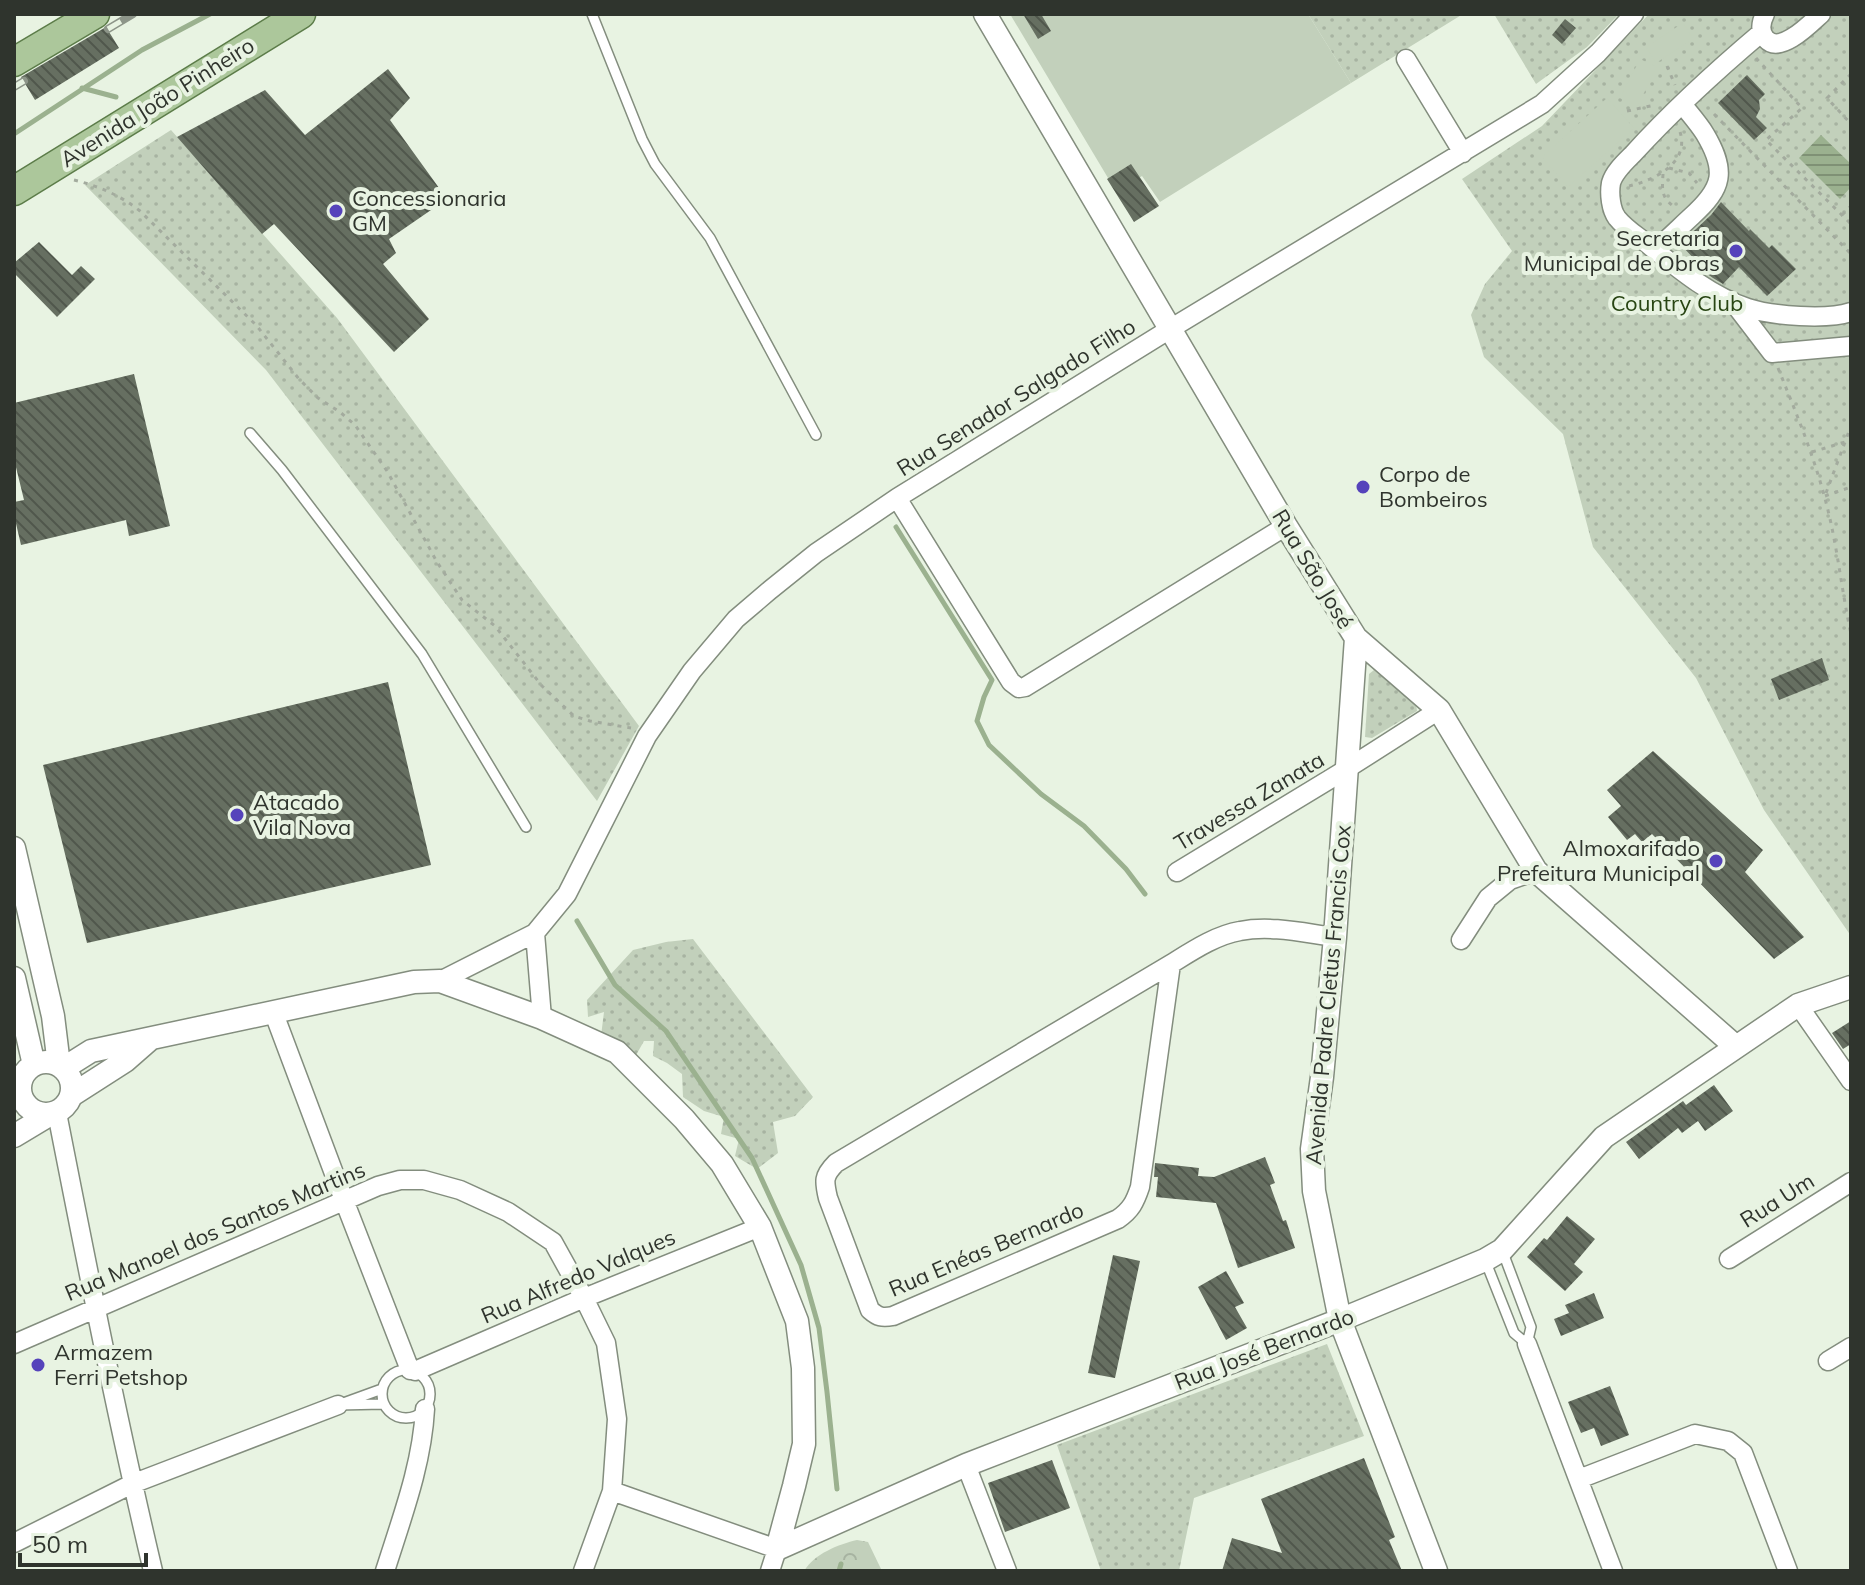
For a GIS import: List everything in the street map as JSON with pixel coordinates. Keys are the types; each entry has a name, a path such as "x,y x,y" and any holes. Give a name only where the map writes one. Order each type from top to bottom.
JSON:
{"main road":[{"path":"14,62 95,14"},
{"name":"Avenida João Pinheiro","path":"14,191 301,14"}],"street":[{"name":"Rua São José","path":"985,14 1286,526 1356,638 1439,710 1536,871 1735,1046"},
{"name":"Rua Senador Salgado Filho","path":"535,933 567,894 651,731 692,671 736,619 816,553 897,498 1542,104 1598,53 1634,14"},
{"path":"1764,23 1767,40 1783,43 1821,14"},
{"path":"1764,23 1745,47 1680,102 1616,173 1612,180 1613,211 1617,218 1655,250 1701,284 1733,302 1751,309 1813,317 1840,316 1851,312"},
{"path":"1406,59 1463,153"},
{"path":"1655,250 1716,190 1720,173 1705,134 1680,102"},
{"path":"1733,302 1772,353 1851,346"},
{"path":"897,498 1011,682 1019,688 1286,526"},
{"name":"Avenida Padre Cletus Francis Cox","path":"1356,638 1335,937 1312,1149 1314,1191 1340,1320 1436,1571"},
{"name":"Travessa Zanata","path":"1177,872 1439,710"},
{"path":"14,848 53,1016 61,1067"},
{"path":"1461,940 1488,898 1510,880 1536,871"},
{"name":"Rua Enéas Bernardo","path":"1171,964 1140,1187 1129,1211 1118,1219 893,1316 876,1316 870,1310 828,1198 825,1182 828,1171 836,1163 1171,964 1208,943 1238,931 1267,929 1335,937"},
{"path":"440,981 535,933 542,1018"},
{"path":"14,978 34,1065"},
{"path":"61,1067 91,1051 414,982 440,981 542,1018 617,1052 684,1119 722,1164 760,1227 797,1321 803,1368 804,1444 774,1560 612,1491"},
{"name":"Rua José Bernardo","path":"774,1560 966,1465 1340,1320 1493,1255 1604,1137 1798,1005 1851,987"},
{"path":"1798,1005 1851,1081"},
{"path":"273,1011 344,1200 413,1370"},
{"path":"14,1136 65,1107 72,1095 125,1061 150,1039"},
{"path":"53,1114 38,1114 18,1102 21,1080 26,1071 42,1062 61,1067 70,1076 72,1095"},
{"path":"53,1114 153,1571"},
{"name":"Rua Manoel dos Santos Martins","path":"14,1344 378,1186 400,1180 424,1180 460,1190 508,1212 553,1242 606,1343 617,1419 612,1491 583,1571"},
{"name":"Rua Um","path":"1729,1259 1851,1182"},
{"name":"Rua Alfredo Valques","path":"413,1370 760,1227"},
{"path":"1527,1344 1613,1571"},
{"path":"1828,1361 1851,1347"},
{"path":"14,1543 132,1484 338,1405"},
{"path":"385,1571 416,1474 425,1409"},
{"path":"1579,1479 1695,1434 1728,1441 1743,1453 1788,1571"},
{"path":"966,1465 1007,1571"}],"lane":[{"path":"592,14 655,164 710,238 816,435"},
{"path":"250,433 282,470 422,654 526,827"},
{"path":"1493,1255 1531,1327 1527,1344 1514,1333 1493,1255"},
{"path":"413,1370 422,1375 431,1395 425,1409 411,1418 395,1416 383,1404 384,1382 395,1371 413,1370"},
{"path":"338,1405 382,1389"},
{"path":"338,1405 383,1404"}],"path":[{"path":"1745,47 1802,108 1766,140 1851,224"},
{"path":"1612,180 1630,186 1645,182 1663,174 1678,154 1683,139 1678,126 1680,102 1667,66"},
{"path":"1851,74 1827,98 1851,124"},
{"path":"1680,102 1851,254"},
{"path":"1663,174 1662,189 1666,201 1685,211 1699,210 1701,198 1697,182 1689,173 1669,168"},
{"path":"74,180 96,185 125,199 140,211 256,325 318,398 355,425 387,471 437,562 462,600 495,626 558,703 574,716 590,721 651,731"},
{"path":"1842,215 1851,206"},
{"path":"1772,353 1812,452 1825,496 1838,551 1851,634"},
{"path":"1825,496 1851,426"},
{"path":"1812,452 1845,442"},
{"path":"1825,496 1851,487"}],"green space":[{"path":"1010,14 1308,14 1351,83 1160,202 1142,176 1117,193"},
{"path":"1308,14 1463,14 1351,83"},
{"path":"1494,14 1619,14 1587,47 1536,84"},
{"name":"Country Club","path":"1649,14 1851,14 1851,936 1764,810 1696,678 1593,547 1563,434 1484,357 1471,315 1485,284 1512,251 1462,179 1542,126"},
{"path":"1683,23 1693,39 1656,63 1646,47"},
{"path":"1640,59 1657,67 1637,107 1620,98"},
{"path":"1607,98 1634,128 1568,187 1542,157"},
{"path":"171,130 337,318 639,726 597,801 266,370 85,185"},
{"path":"1374,670 1416,704 1417,711 1372,738 1365,737 1369,674"},
{"path":"693,939 813,1097 795,1116 773,1122 778,1153 757,1169 735,1156 739,1139 721,1134 724,1117 704,1111 683,1097 682,1074 653,1056 654,1041 644,1041 635,1057 601,1036 604,1012 588,1017 587,1000 633,950"},
{"path":"1327,1344 1364,1436 1194,1498 1179,1571 1101,1571 1057,1445"},
{"path":"857,1540 868,1542 882,1571 804,1571 828,1551"}],"shaded area":[{"path":"1821,135 1851,164 1851,187 1840,199 1799,158"}],"building":[{"path":"1023,14 1041,14 1051,31 1038,39"},
{"path":"1565,19 1576,28 1562,44 1552,35"},
{"path":"106,27 119,48 35,100 21,77"},
{"name":"Concessionaria GM","path":"388,69 410,98 390,120 447,199 389,239 396,253 383,264 429,319 394,352 274,224 262,234 177,137 265,90 305,135"},
{"path":"1747,75 1765,94 1759,100 1760,109 1756,117 1767,128 1754,140 1718,103"},
{"path":"1131,164 1159,206 1134,222 1107,179"},
{"name":"Secretaria Municipal de Obras","path":"1721,202 1749,231 1769,248 1772,245 1796,269 1767,296 1739,267 1723,284 1700,269 1702,267 1680,244"},
{"path":"39,242 72,275 81,266 95,279 57,317 14,273 14,263"},
{"path":"134,374 170,526 129,536 126,520 21,545 14,515 14,502 24,500 14,459 14,403"},
{"path":"1822,658 1829,680 1779,700 1771,679"},
{"name":"Atacado Vila Nova","path":"388,682 431,865 87,943 43,765"},
{"name":"Almoxarifado Prefeitura Municipal","path":"1653,751 1763,850 1745,872 1804,937 1774,959 1652,834 1642,842 1635,834 1627,840 1608,817 1621,806 1607,790"},
{"path":"1851,1021 1851,1044 1843,1049 1832,1033"},
{"path":"1714,1085 1733,1111 1705,1131 1698,1121 1682,1133 1678,1128 1639,1159 1626,1142 1683,1101 1686,1105"},
{"path":"1265,1157 1275,1183 1270,1185 1295,1248 1238,1268 1216,1203 1156,1197 1158,1177 1154,1177 1155,1163 1199,1168 1198,1176 1214,1177"},
{"path":"1567,1216 1595,1239 1574,1264 1583,1272 1565,1291 1527,1257 1544,1238 1547,1240"},
{"path":"1113,1255 1140,1261 1115,1378 1088,1373"},
{"path":"1226,1271 1244,1303 1235,1307 1247,1328 1226,1340 1198,1287"},
{"path":"1594,1293 1604,1318 1561,1336 1554,1319 1569,1313 1565,1305"},
{"path":"1610,1386 1629,1435 1601,1446 1594,1428 1581,1433 1568,1402"},
{"path":"1364,1458 1395,1537 1389,1540 1402,1571 1222,1571 1232,1538 1282,1553 1261,1499"},
{"path":"1052,1460 1070,1508 1005,1532 988,1483"}],"waterway":[{"path":"14,134 142,50 210,14"},
{"path":"82,88 116,97"},
{"path":"896,527 992,680 977,721 989,745 1041,794 1084,826 1126,869 1145,894"},
{"path":"577,921 615,985 666,1031 752,1158 801,1265 819,1328 837,1489"},
{"path":"839,1571 841,1564"}],"railway":[{"path":"108,29 133,14"},
{"path":"14,87 24,81"}],"place":[{"name":"Concessionaria GM","path":"336,211"},
{"name":"Secretaria Municipal de Obras","path":"1736,251"},
{"name":"Corpo de Bombeiros","path":"1363,487"},
{"name":"Atacado Vila Nova","path":"237,815"},
{"name":"Almoxarifado Prefeitura Municipal","path":"1716,861"},
{"name":"Armazem Ferri Petshop","path":"38,1365"}]}
